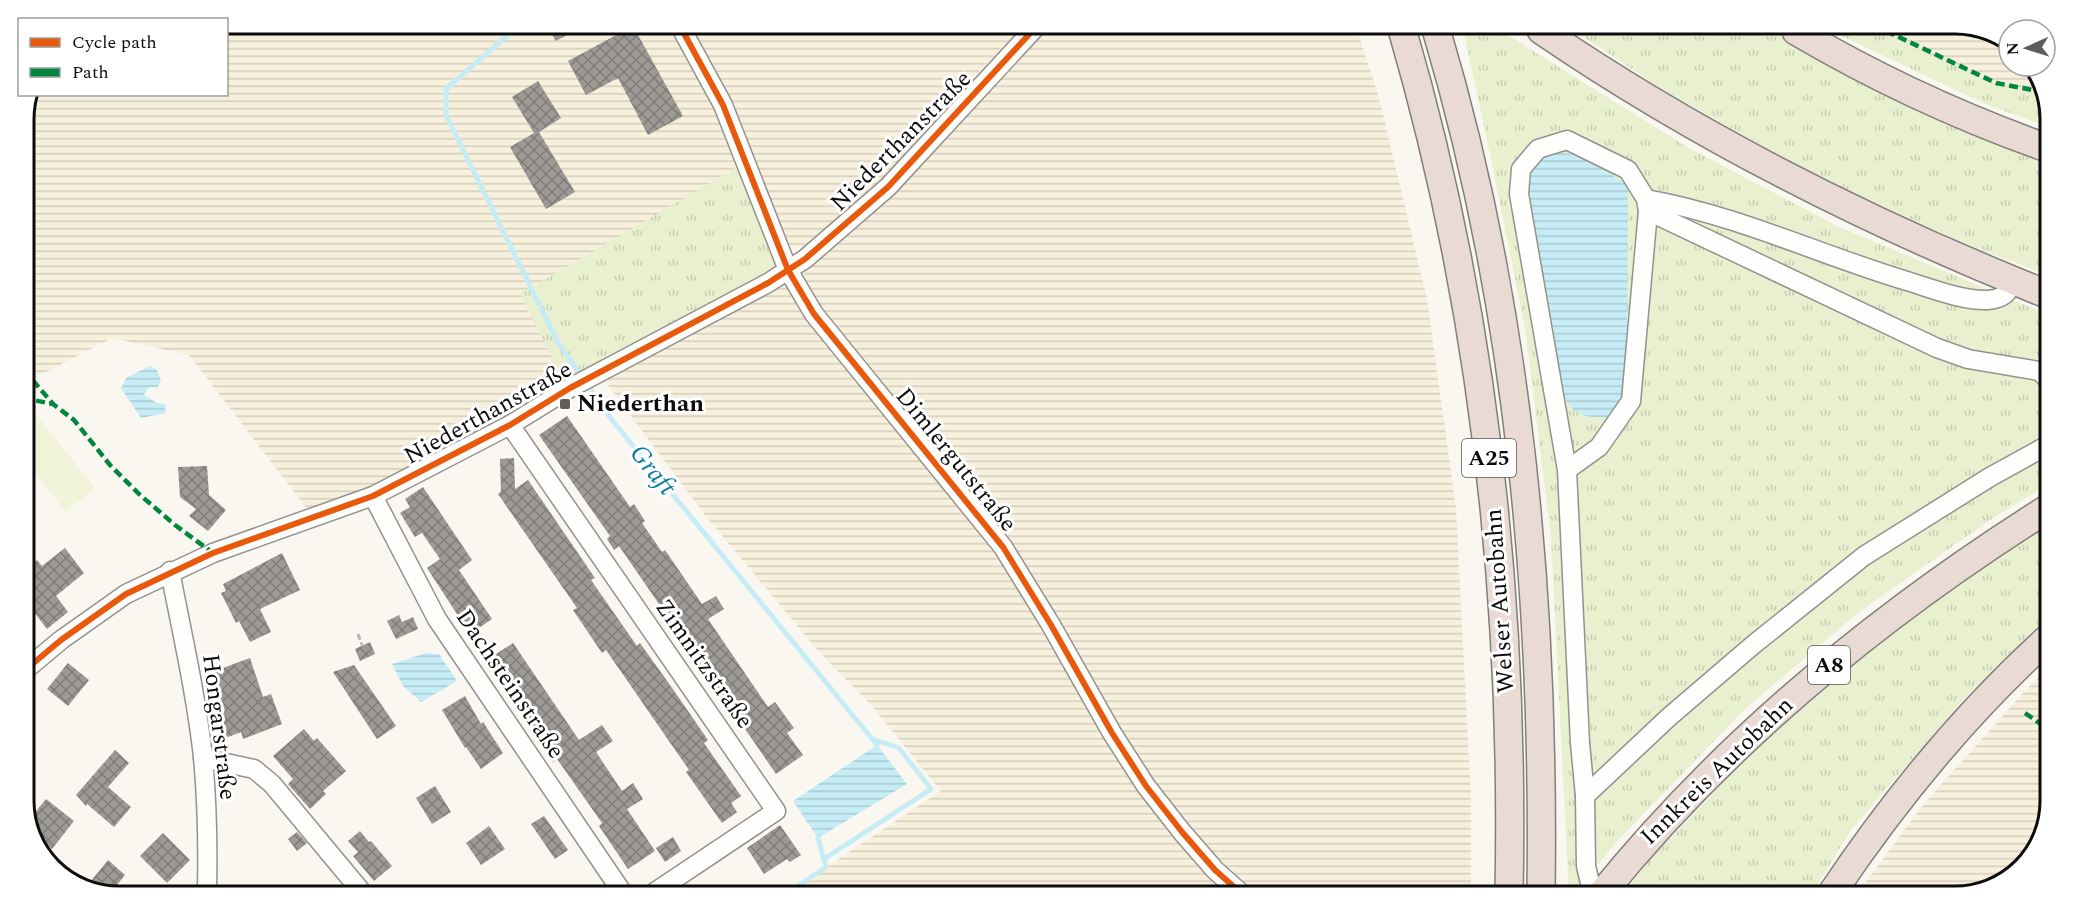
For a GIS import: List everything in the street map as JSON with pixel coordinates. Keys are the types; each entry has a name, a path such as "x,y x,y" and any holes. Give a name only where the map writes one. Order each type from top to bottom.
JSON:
{"highway":[{"name":"Welser Autobahn","path":"1402,34 1440,171 1468,309 1488,447 1501,581 1508,711 1509,886"},
{"name":"Welser Autobahn","path":"1437,34 1477,187 1498,291 1515,395 1529,516 1539,667 1541,886"},
{"path":"1547,34 1583,59 1762,163 1922,242 2040,291"},
{"path":"1802,34 1902,87 2040,145"},
{"name":"Innkreis Autobahn","path":"1608,886 1636,850 1710,772 1775,711 1854,644 1920,594 2040,513"},
{"path":"1837,886 1911,783 1963,723 2040,646"}],"street":[{"name":"Dimlergutstraße","path":"684,34 723,105 788,270 814,314 1003,547 1051,625 1112,733 1146,786 1215,870 1233,886"},
{"name":"Niederthanstraße","path":"35,662 61,640 126,594 213,553 373,496 510,425 570,388 768,283 805,259 888,188 1029,34"},
{"path":"1567,470 1599,447 1631,401 1647,205 1628,170 1567,140 1538,149 1521,169 1519,194 1567,470 1580,743 1585,796 1586,866 1591,886"},
{"path":"1647,205 1676,204 1734,221 1941,292 1986,300 2003,297 2014,281"},
{"path":"1647,205 1937,348 1968,358 2040,371"},
{"name":"Zimnitzstraße","path":"510,425 776,811 664,886"},
{"path":"1585,796 1669,717 1753,645 1864,556 1990,477 2040,449"},
{"name":"Dachsteinstraße","path":"373,496 436,619 618,886"},
{"name":"Hongarstraße","path":"170,572 192,682 203,758 208,857 207,886"},
{"path":"203,758 254,769 272,784 357,886"}],"path":[{"path":"358,634 362,645"}],"shaded area":[{"path":"228,34 679,34 720,112 741,165 566,385 411,471 308,510 189,355 112,338 35,378 35,114 38,96 228,96"},
{"path":"696,34 1015,34 948,104 876,188 839,221 806,246 793,248 785,239 724,88"},
{"path":"1039,34 1359,34 1379,98 1427,299 1456,508 1471,799 1471,886 1243,886 1188,829 1120,729 1062,625 993,520 810,297 802,280 807,264 869,215 932,153"},
{"path":"1892,34 1955,34 1988,41 1997,46 1997,78 2030,78 2036,93 1996,83"},
{"path":"783,283 957,498 1011,570 1112,749 1227,886 798,886 941,791 870,704 819,652 704,514 605,381"},
{"path":"2040,676 2039,818 2029,844 2019,857 1993,878 1966,886 1863,886 1922,806"}],"green space":[{"path":"1464,34 1506,34 1687,147 1839,227 2040,311 2040,489 1993,518 1859,612 1745,709 1621,837 1580,886 1569,886 1551,537 1525,328"},
{"path":"1579,34 1783,34 1935,120 2040,159 2040,272 1983,251 1826,181 1665,91"},
{"path":"1837,34 1892,34 1996,83 2036,93 2040,124 1988,105"},
{"path":"741,165 778,269 566,385 520,294"},
{"path":"35,413 95,488 66,512 35,474"},
{"path":"2040,530 2040,624 1967,695 1851,830 1817,886 1630,886 1649,861 1780,723 1936,598"}],"water":[{"path":"1552,152 1583,155 1628,186 1627,358 1624,396 1609,417 1580,414 1570,406 1562,392 1526,194 1533,166"},
{"path":"150,366 157,370 161,381 158,387 149,387 144,395 157,403 165,404 166,413 141,418 121,388 126,378"},
{"path":"426,653 439,654 457,681 421,702 403,686 392,664"},
{"path":"877,745 907,784 818,838 793,801"}],"building":[{"path":"552,34 569,34 556,41"},
{"path":"618,34 637,34 683,116 648,135 618,78 586,95 568,61"},
{"path":"538,81 561,118 539,132 575,192 546,209 510,147 534,133 512,97"},
{"path":"567,416 630,507 634,504 645,521 642,523 662,552 665,550 702,604 716,596 724,609 708,619 768,707 775,702 794,728 787,733 803,755 776,774 619,546 614,550 607,539 610,536 539,435"},
{"path":"514,458 515,489 528,480 595,578 591,580 637,646 640,643 708,740 704,743 741,796 731,803 737,812 722,823 686,772 689,770 606,650 602,653 573,610 577,608 498,494 501,491 500,459"},
{"path":"207,466 209,495 226,510 208,531 189,516 196,509 180,497 178,467"},
{"path":"423,487 472,560 459,570 492,619 470,634 427,568 440,559 422,533 415,537 400,513 410,507 405,499"},
{"path":"65,548 84,573 56,596 68,612 47,629 35,613 35,562 37,560 42,566"},
{"path":"282,553 300,590 260,609 271,632 250,642 239,621 236,623 221,593 226,591 223,584"},
{"path":"399,615 402,622 413,617 418,629 396,639 387,621"},
{"path":"370,642 375,654 360,661 355,649"},
{"path":"513,643 579,740 602,725 613,741 596,752 622,791 633,783 643,799 627,809 655,851 628,869 599,826 602,823 557,759 553,762 485,661"},
{"path":"250,658 263,697 271,694 282,724 243,739 241,732 223,739 215,715 225,711 212,672"},
{"path":"68,663 89,680 68,706 47,689"},
{"path":"354,665 396,726 377,739 333,672"},
{"path":"465,696 481,724 483,722 503,753 481,769 442,710"},
{"path":"304,729 314,741 317,738 346,771 323,791 326,794 310,809 288,784 293,779 273,756"},
{"path":"115,750 129,763 108,787 131,807 114,827 87,804 86,806 76,795"},
{"path":"435,786 451,812 432,824 416,798"},
{"path":"46,799 74,821 52,849 43,839 35,812"},
{"path":"544,816 568,850 555,859 531,824"},
{"path":"780,825 801,855 790,862 787,859 764,874 747,848"},
{"path":"489,826 505,849 481,865 466,843"},
{"path":"360,831 392,866 374,881 353,856 358,852 348,841"},
{"path":"297,832 307,843 297,851 288,839"},
{"path":"163,833 190,860 167,883 140,856"},
{"path":"673,837 681,851 665,862 656,848"},
{"path":"108,860 125,875 116,886 91,881"}],"waterway":[{"name":"Graft","path":"509,34 446,89 446,115 558,343 612,420 877,745"},
{"path":"824,859 931,789 899,748 872,739"},
{"path":"798,886 826,867 818,838"}],"marked path":[{"path":"1892,34 1996,83 2035,91"},
{"path":"35,383 53,404"},
{"path":"35,400 53,404 74,420 110,465 139,494 213,553"},
{"path":"2025,713 2040,724"}],"cycle path":[{"path":"684,34 723,105 788,270 814,314 1003,547 1051,625 1112,733 1146,786 1215,870 1233,886"},
{"path":"35,662 61,640 126,594 213,553 373,496 510,425 570,388 768,283 805,259 888,187 1029,34"}],"place":[{"name":"Niederthan","path":"565,404"}]}
